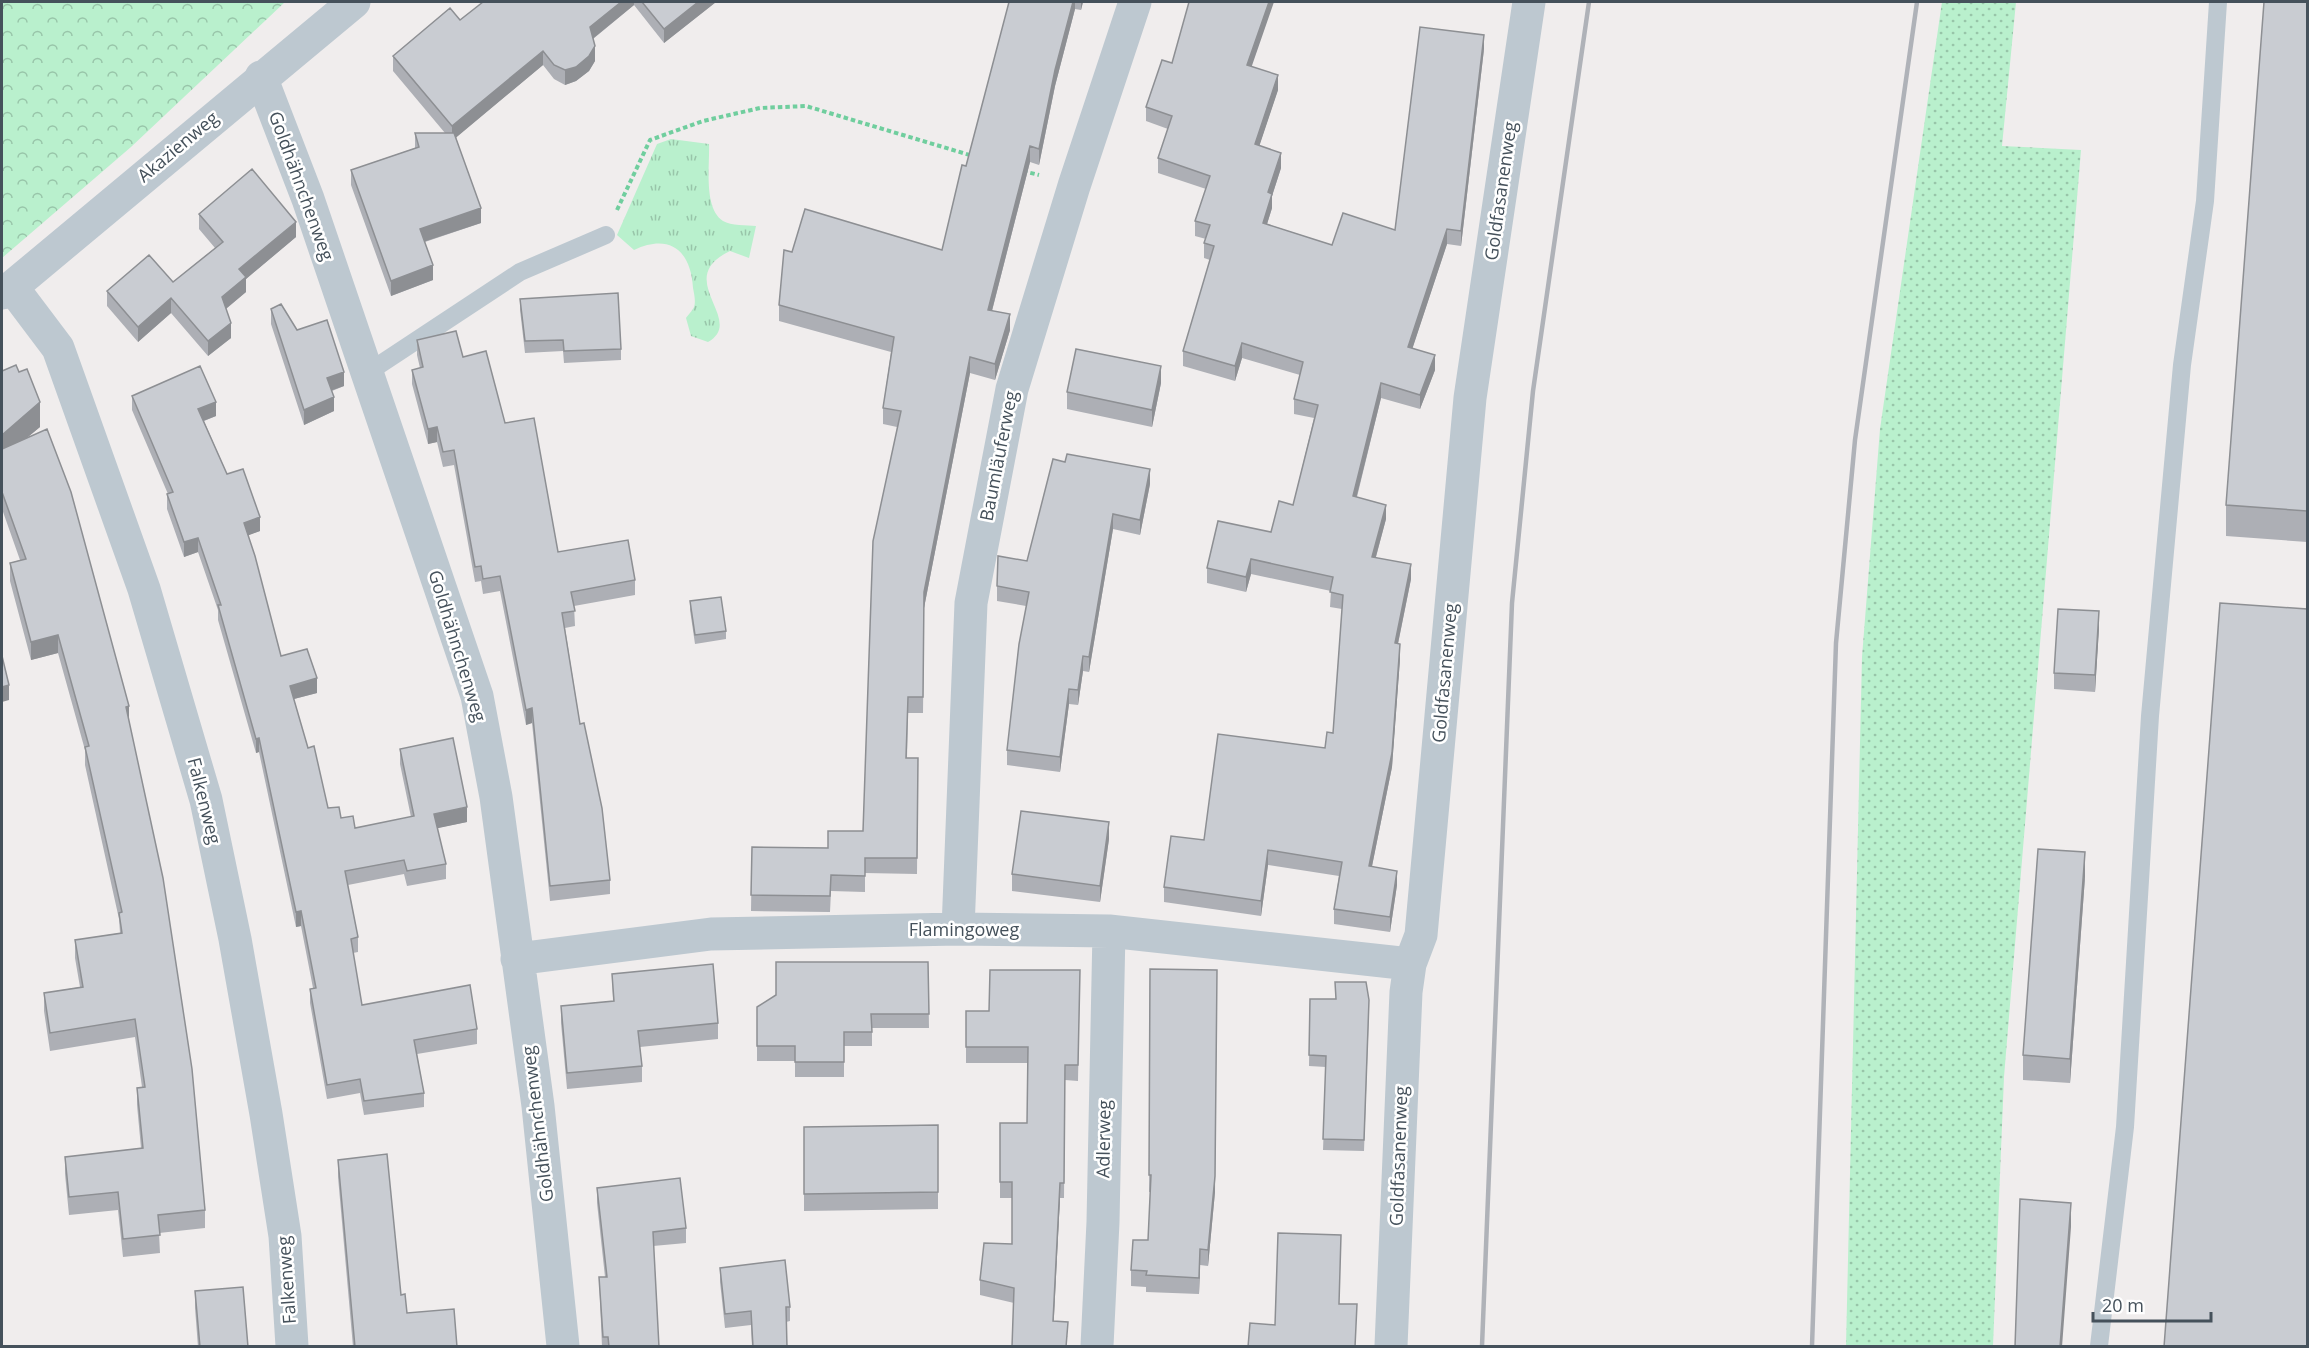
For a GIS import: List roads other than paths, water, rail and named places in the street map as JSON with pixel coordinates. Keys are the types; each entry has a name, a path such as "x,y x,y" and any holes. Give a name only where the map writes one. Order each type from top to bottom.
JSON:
{"street":[{"name":"Akazienweg","path":"7,290 354,2"},
{"name":"Baumläuferweg","path":"958,929 971,603 1012,389 1074,186 1135,2"},
{"name":"Goldfasanenweg","path":"1391,1347 1406,992 1410,964 1421,935 1470,398 1528,2"},
{"name":"Goldhähnchenweg","path":"261,77 308,199 477,696 496,797 538,1106 563,1347"},
{"name":"Falkenweg","path":"7,290 58,348 144,589 206,800 235,939 285,1236 292,1347"},
{"name":"Flamingoweg","path":"518,959 711,934 958,929 1109,931 1410,964"},
{"name":"Adlerweg","path":"1097,1347 1103,1222 1109,931"}],"lane":[{"path":"2100,1347 2125,1127 2150,716 2182,365 2205,201 2218,2"},
{"path":"367,373 520,272 606,235"}],"railway":[{"path":"1482,1346 1512,603 1533,391 1589,2"},
{"path":"1812,1346 1836,643 1855,440 1917,2"}]}
